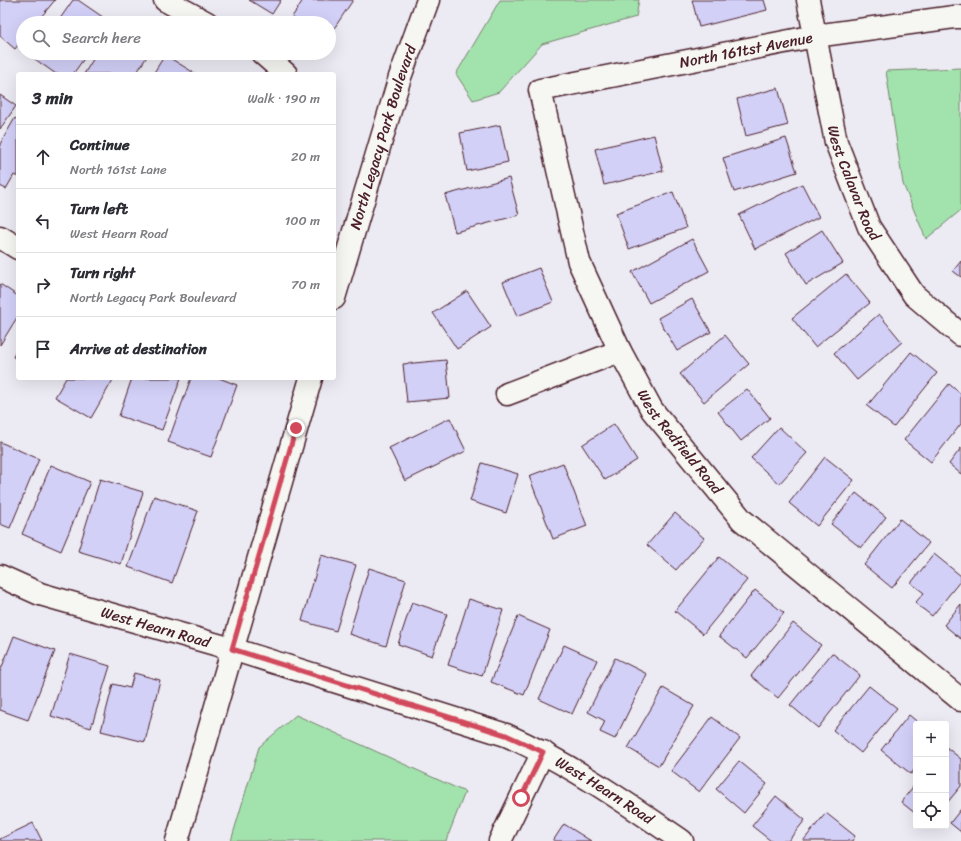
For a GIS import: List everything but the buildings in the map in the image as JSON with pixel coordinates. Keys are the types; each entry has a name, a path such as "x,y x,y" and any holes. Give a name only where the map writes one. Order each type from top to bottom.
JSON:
{"street":[{"path":"165,0 194,16"},
{"name":"North Legacy Park Boulevard","path":"336,291 398,84 428,0"},
{"name":"West Calavar Road","path":"808,0 836,142 869,227 914,295 961,335"},
{"name":"North 161tst Avenue","path":"540,90 815,36 957,17"},
{"path":"270,60 284,72"},
{"name":"West Redfield Road","path":"540,90 579,262 620,351 652,410 742,520 961,700"},
{"path":"0,237 16,247"},
{"path":"507,394 620,351"},
{"path":"177,841 310,380"},
{"name":"West Hearn Road","path":"0,576 40,594 232,649 506,735 543,752 608,790 682,841"},
{"path":"500,841 543,752"}],"green space":[{"path":"500,0 639,0 636,17 542,44 499,92 473,100 456,74"},
{"path":"961,68 961,210 926,239 903,184 886,71"},
{"path":"296,715 465,792 446,841 231,841 259,747"}],"route":[{"path":"296,428 232,649 506,735 543,752 521,798"}]}
